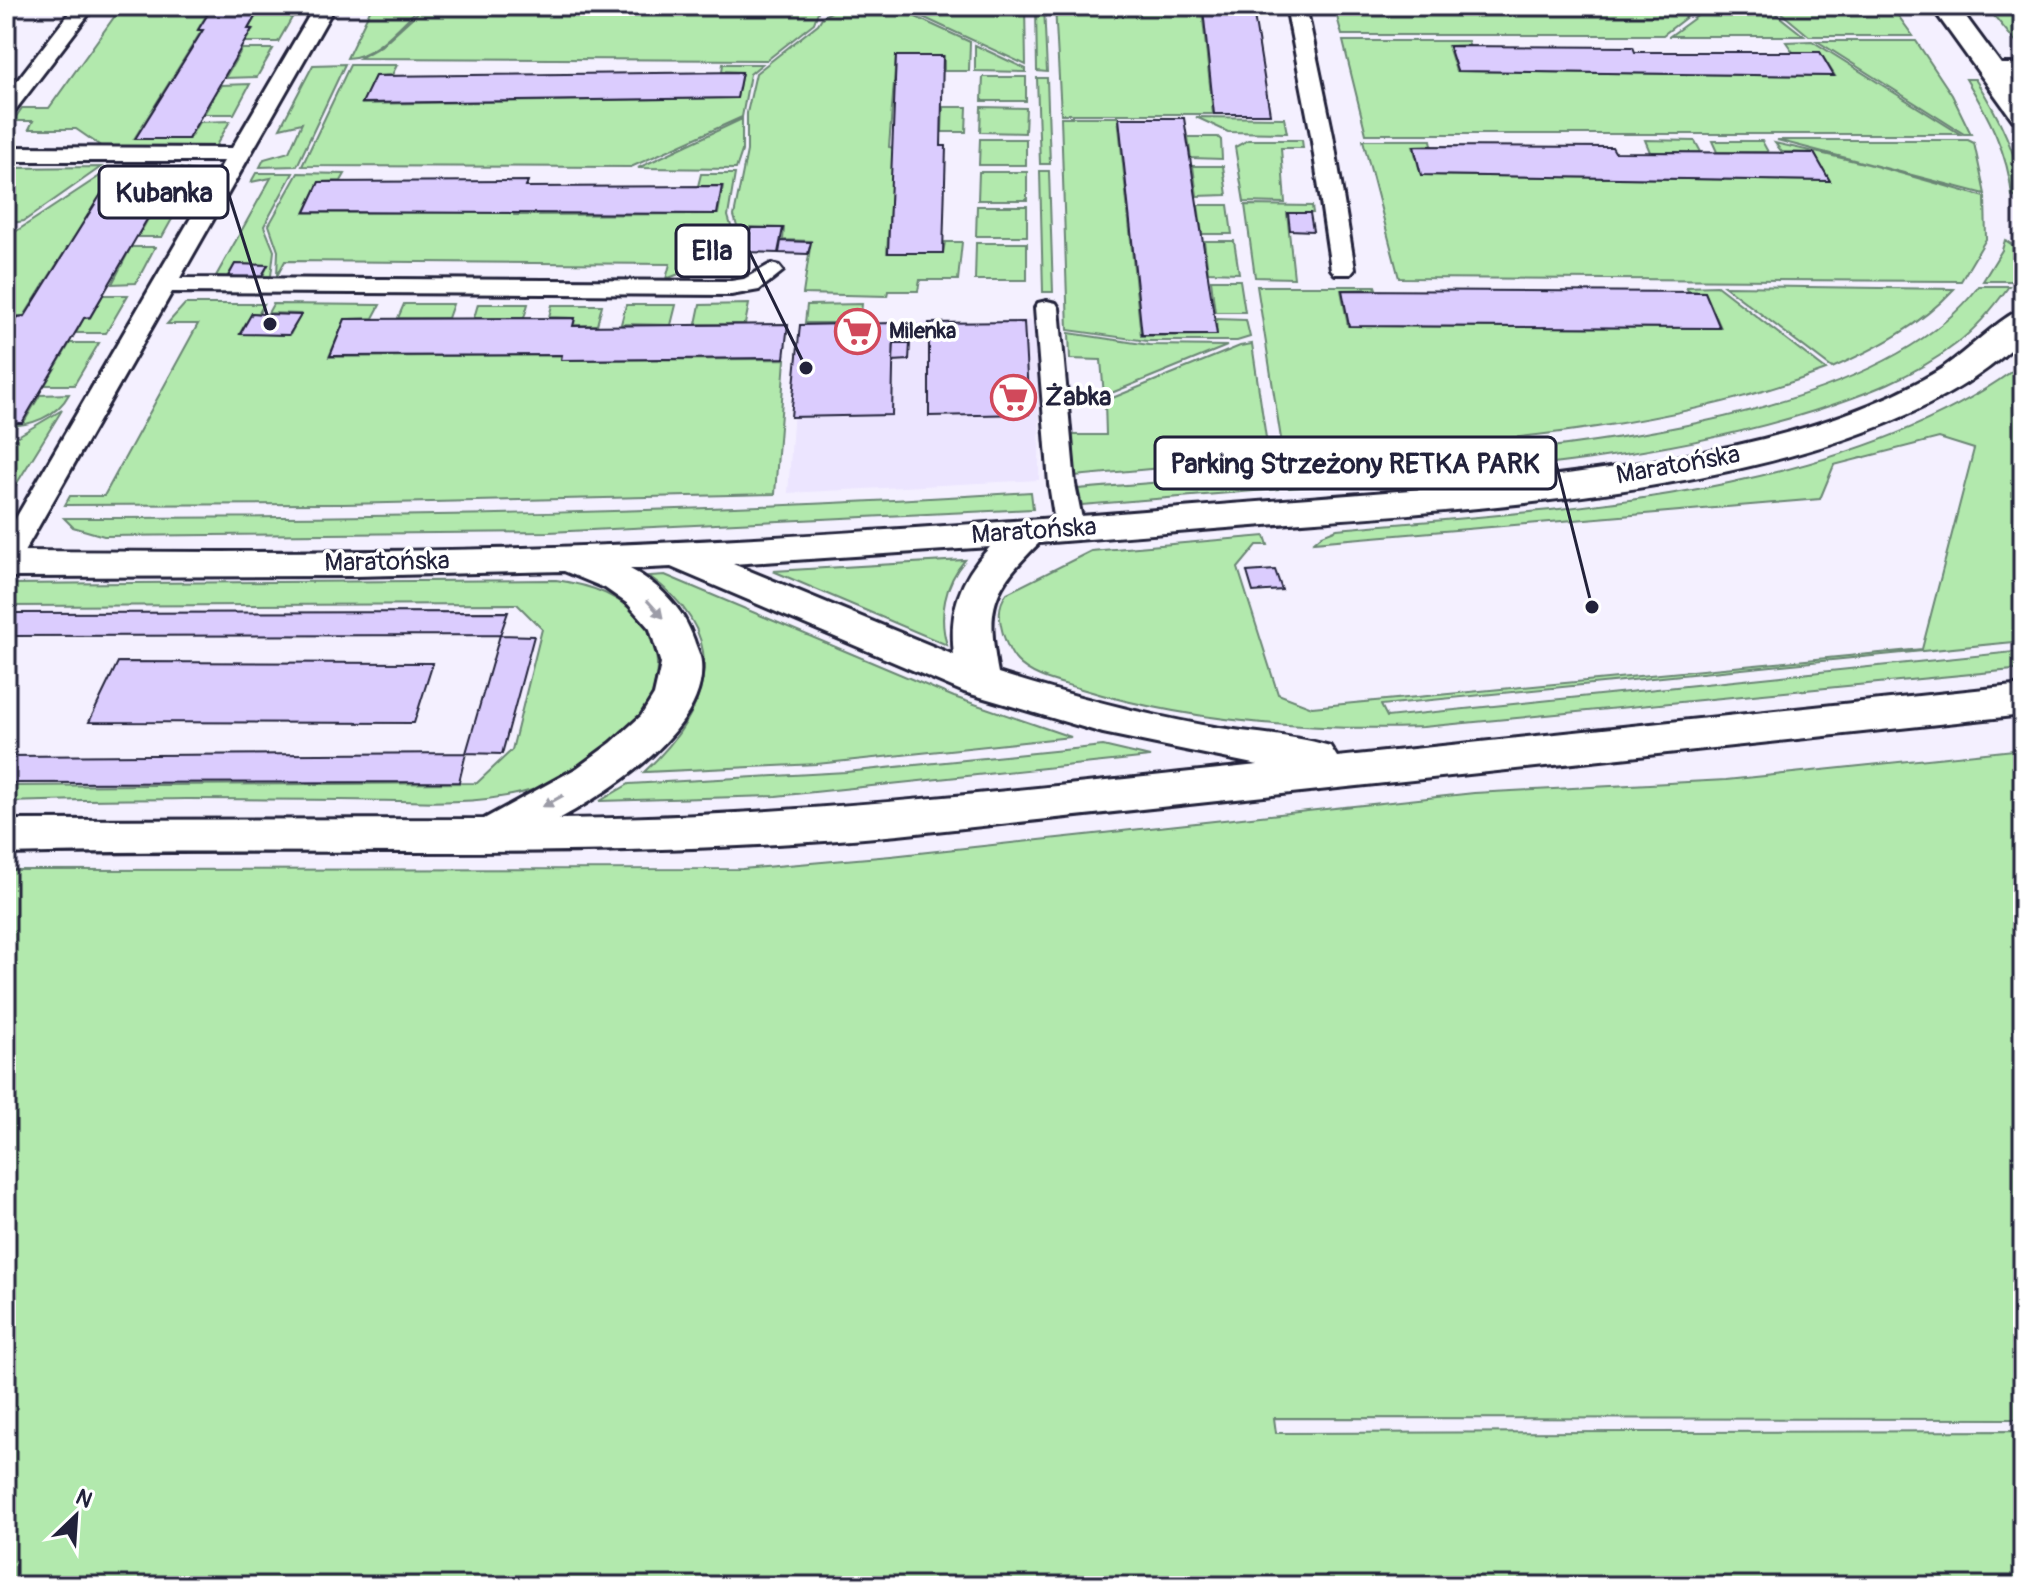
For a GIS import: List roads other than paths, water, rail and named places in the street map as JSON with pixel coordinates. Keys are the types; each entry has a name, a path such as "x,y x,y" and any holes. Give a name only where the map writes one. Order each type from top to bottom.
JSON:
{"street":[{"path":"1944,6 2009,72 2023,114"},
{"name":"Maratońska","path":"6,561 564,559 675,554 1070,529 1554,485 1634,475 1764,449 1851,423 1938,385 1977,361 2023,319"},
{"path":"979,682 971,630 977,593 990,569 1028,532"},
{"path":"675,554 979,682 1080,713 1190,739 1275,753 1401,765"},
{"path":"491,835 620,761 668,710 681,676 681,652 661,612 623,581 598,569 564,559"},
{"path":"6,837 105,833 696,833 837,825 2023,700"}],"lane":[{"path":"6,109 85,6"},
{"path":"6,561 325,6"},
{"path":"1296,6 1322,135 1343,269"},
{"path":"6,154 240,155"},
{"path":"166,285 731,288 751,285 771,271"},
{"path":"1047,308 1062,484 1070,529"}],"place":[{"name":"Kubanka","path":"270,324"},
{"name":"Milenka","path":"858,331"},
{"name":"Ella","path":"806,368"},
{"name":"Żabka","path":"1014,397"},
{"name":"Parking Strzeżony RETKA PARK","path":"1592,607"}]}
